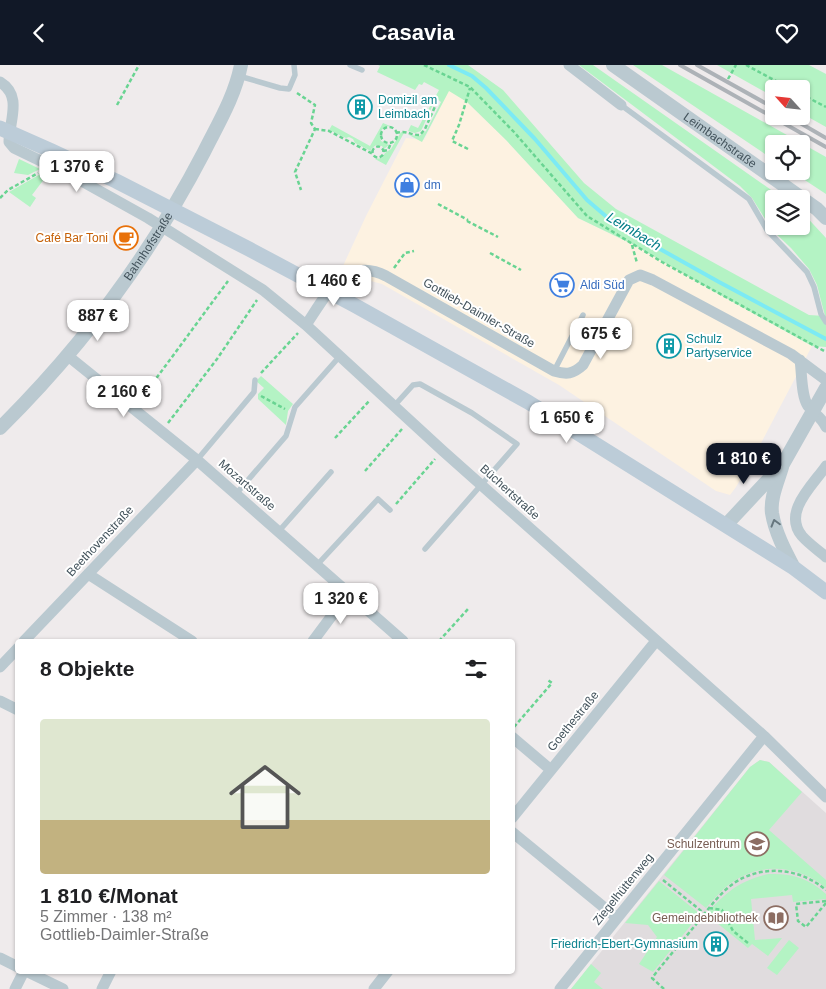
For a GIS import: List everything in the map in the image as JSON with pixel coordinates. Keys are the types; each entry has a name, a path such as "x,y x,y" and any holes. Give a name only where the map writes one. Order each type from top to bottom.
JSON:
{"main road":[{"path":"0,128 116,181 249,249 528,402 794,568 826,592"}],"street":[{"path":"569,65 621,105"},
{"name":"Leimbachstraße","path":"613,65 765,171 817,209 826,218"},
{"name":"Bahnhofstraße","path":"0,428 42,386 68,356 112,299 162,227 214,132 240,71"},
{"name":"Büchertstraße","path":"0,82 10,90 14,100 9,142 14,148 86,183 162,227 263,290 306,325 443,451 764,736 826,797"},
{"name":"Gottlieb-Daimler-Straße","path":"306,325 325,297 345,275 362,270 375,271 554,371"},
{"path":"554,371 563,374 574,373 583,365 629,280 640,275 653,280 800,360 826,380"},
{"name":"Mozartstraße","path":"68,356 197,460 401,639"},
{"path":"800,360 803,377 803,395 808,407 818,414 826,427"},
{"path":"726,525 783,464 826,388"},
{"name":"Beethovenstraße","path":"26,639 197,460"},
{"path":"783,464 773,498 772,512 783,546 794,568"},
{"path":"825,470 801,501 796,513 795,522 802,537 826,557"},
{"path":"88,574 189,639"},
{"path":"314,639 348,594"},
{"name":"Goethestraße","path":"515,814 656,641"},
{"path":"0,667 15,651"},
{"path":"0,701 15,708"},
{"name":"Ziegelhüttenweg","path":"560,989 764,736"},
{"path":"515,740 551,770"},
{"path":"515,835 617,918"},
{"path":"0,959 15,966"},
{"path":"15,989 23,974"},
{"path":"31,974 63,989"},
{"path":"102,989 110,974"},
{"path":"374,989 386,974"}],"lane":[{"path":"240,71 280,88 289,89 295,75 294,65"},
{"path":"350,65 362,70"},
{"path":"621,105 749,199 767,230 807,272 814,287 821,314 826,322"},
{"path":"554,371 583,315"},
{"path":"236,494 286,436 295,407 340,356"},
{"path":"197,460 254,392 255,380"},
{"path":"394,406 413,385 420,384 472,413 517,444 425,549"},
{"path":"279,531 331,472"},
{"path":"317,565 378,499 390,510"}],"path":[{"path":"117,105 139,65"},
{"path":"424,65 470,87 514,132 587,216 632,245 826,352"},
{"path":"728,79 736,65"},
{"path":"746,65 774,80"},
{"path":"468,149 452,141 459,125 470,87"},
{"path":"289,89 315,105 312,123 315,129"},
{"path":"810,99 826,107"},
{"path":"396,133 403,130 414,135 420,135 425,129 437,102"},
{"path":"391,143 386,143 382,140 382,133 385,129 390,128 396,133"},
{"path":"315,129 329,131 379,157 383,151 388,150 391,143 395,140 396,133"},
{"path":"301,189 295,172 315,129"},
{"path":"373,154 372,151 376,147 380,147 383,151"},
{"path":"0,199 8,190 51,166"},
{"path":"438,205 498,237"},
{"path":"632,245 640,275"},
{"path":"400,262 405,253 414,251"},
{"path":"490,253 521,270"},
{"path":"134,409 235,272"},
{"path":"162,431 216,359 263,290"},
{"path":"255,380 306,325"},
{"path":"335,438 377,391"},
{"path":"254,392 293,413"},
{"path":"365,471 410,421"},
{"path":"390,510 443,451"},
{"path":"441,639 468,609"},
{"path":"515,725 552,683 548,680"},
{"path":"664,989 652,979 720,895 735,883 766,871 779,871 805,876 826,891"},
{"path":"654,872 705,914"},
{"path":"826,902 806,927 798,921 796,904 826,902"},
{"path":"709,908 722,910 733,931 748,943"}],"shaded area":[{"path":"449,90 467,102 506,140 578,218 634,245 812,346 759,447 730,495 716,491 559,385 382,284 363,279 343,266 406,138 424,140"},
{"name":"Schulzentrum","path":"760,760 769,762 826,813 826,989 571,989 750,767"}],"green space":[{"path":"378,65 468,65 503,90 584,183 616,209 809,315 825,316 817,285 809,269 777,235 810,235 810,221 826,238 826,347 812,346 634,245 578,218 506,140 467,102 449,91 422,142 409,135 419,136 426,131 441,102 437,99 421,131 415,133 408,131 411,125 418,128 439,90 424,82 422,85 419,84 415,90 377,72 380,66"},
{"path":"579,65 593,65 771,190 765,190 765,219 752,198 740,186"},
{"path":"633,65 662,65 765,123 765,125 769,125 787,135 765,135 765,154"},
{"path":"717,65 809,65 826,74 826,127 810,118 810,80 765,80 765,92"},
{"path":"383,123 390,126 382,129 380,138 381,141 389,145 384,149 382,146 376,145 371,151 355,143 349,137 346,138 329,130 332,125 370,146"},
{"path":"401,132 404,133 386,165 375,159 382,158 391,149"},
{"path":"810,148 826,157 826,194 805,180 810,180"},
{"path":"19,159 40,169 28,175 14,173"},
{"path":"44,172 48,174 32,195 36,198 30,207 9,192"},
{"path":"261,376 293,404 288,411 286,425 258,399 258,394 264,388 256,381"},
{"path":"760,760 769,762 802,792 769,830 826,880 826,888 805,875 793,871 769,869 757,871 734,881 719,893 706,908 664,875 750,767"},
{"path":"768,874 784,874 806,880 826,894 826,899 793,902 792,895 751,899 755,940 782,938 768,956 752,944 748,948 706,914 740,884"},
{"path":"659,881 700,914 653,972 639,964 657,937 648,925 625,923"},
{"path":"789,940 799,948 777,975 767,968"},
{"path":"591,964 601,973 594,982 603,989 571,989"}],"waterway":[{"name":"Leimbach","path":"449,65 472,76 486,88 535,139 587,200 608,218 719,282 826,339"}],"railway":[{"path":"680,65 826,147"},
{"path":"697,65 765,103"},
{"path":"804,125 826,138"}],"place":[{"name":"Domizil am Leimbach","path":"360,107"},
{"name":"dm","path":"407,185"},
{"name":"Café Bar Toni","path":"126,238"},
{"name":"Aldi Süd","path":"562,285"},
{"name":"Schulz Partyservice","path":"669,346"},
{"name":"Schulzentrum","path":"757,844"},
{"name":"Gemeindebibliothek","path":"776,918"},
{"name":"Friedrich-Ebert-Gymnasium","path":"716,944"}]}
